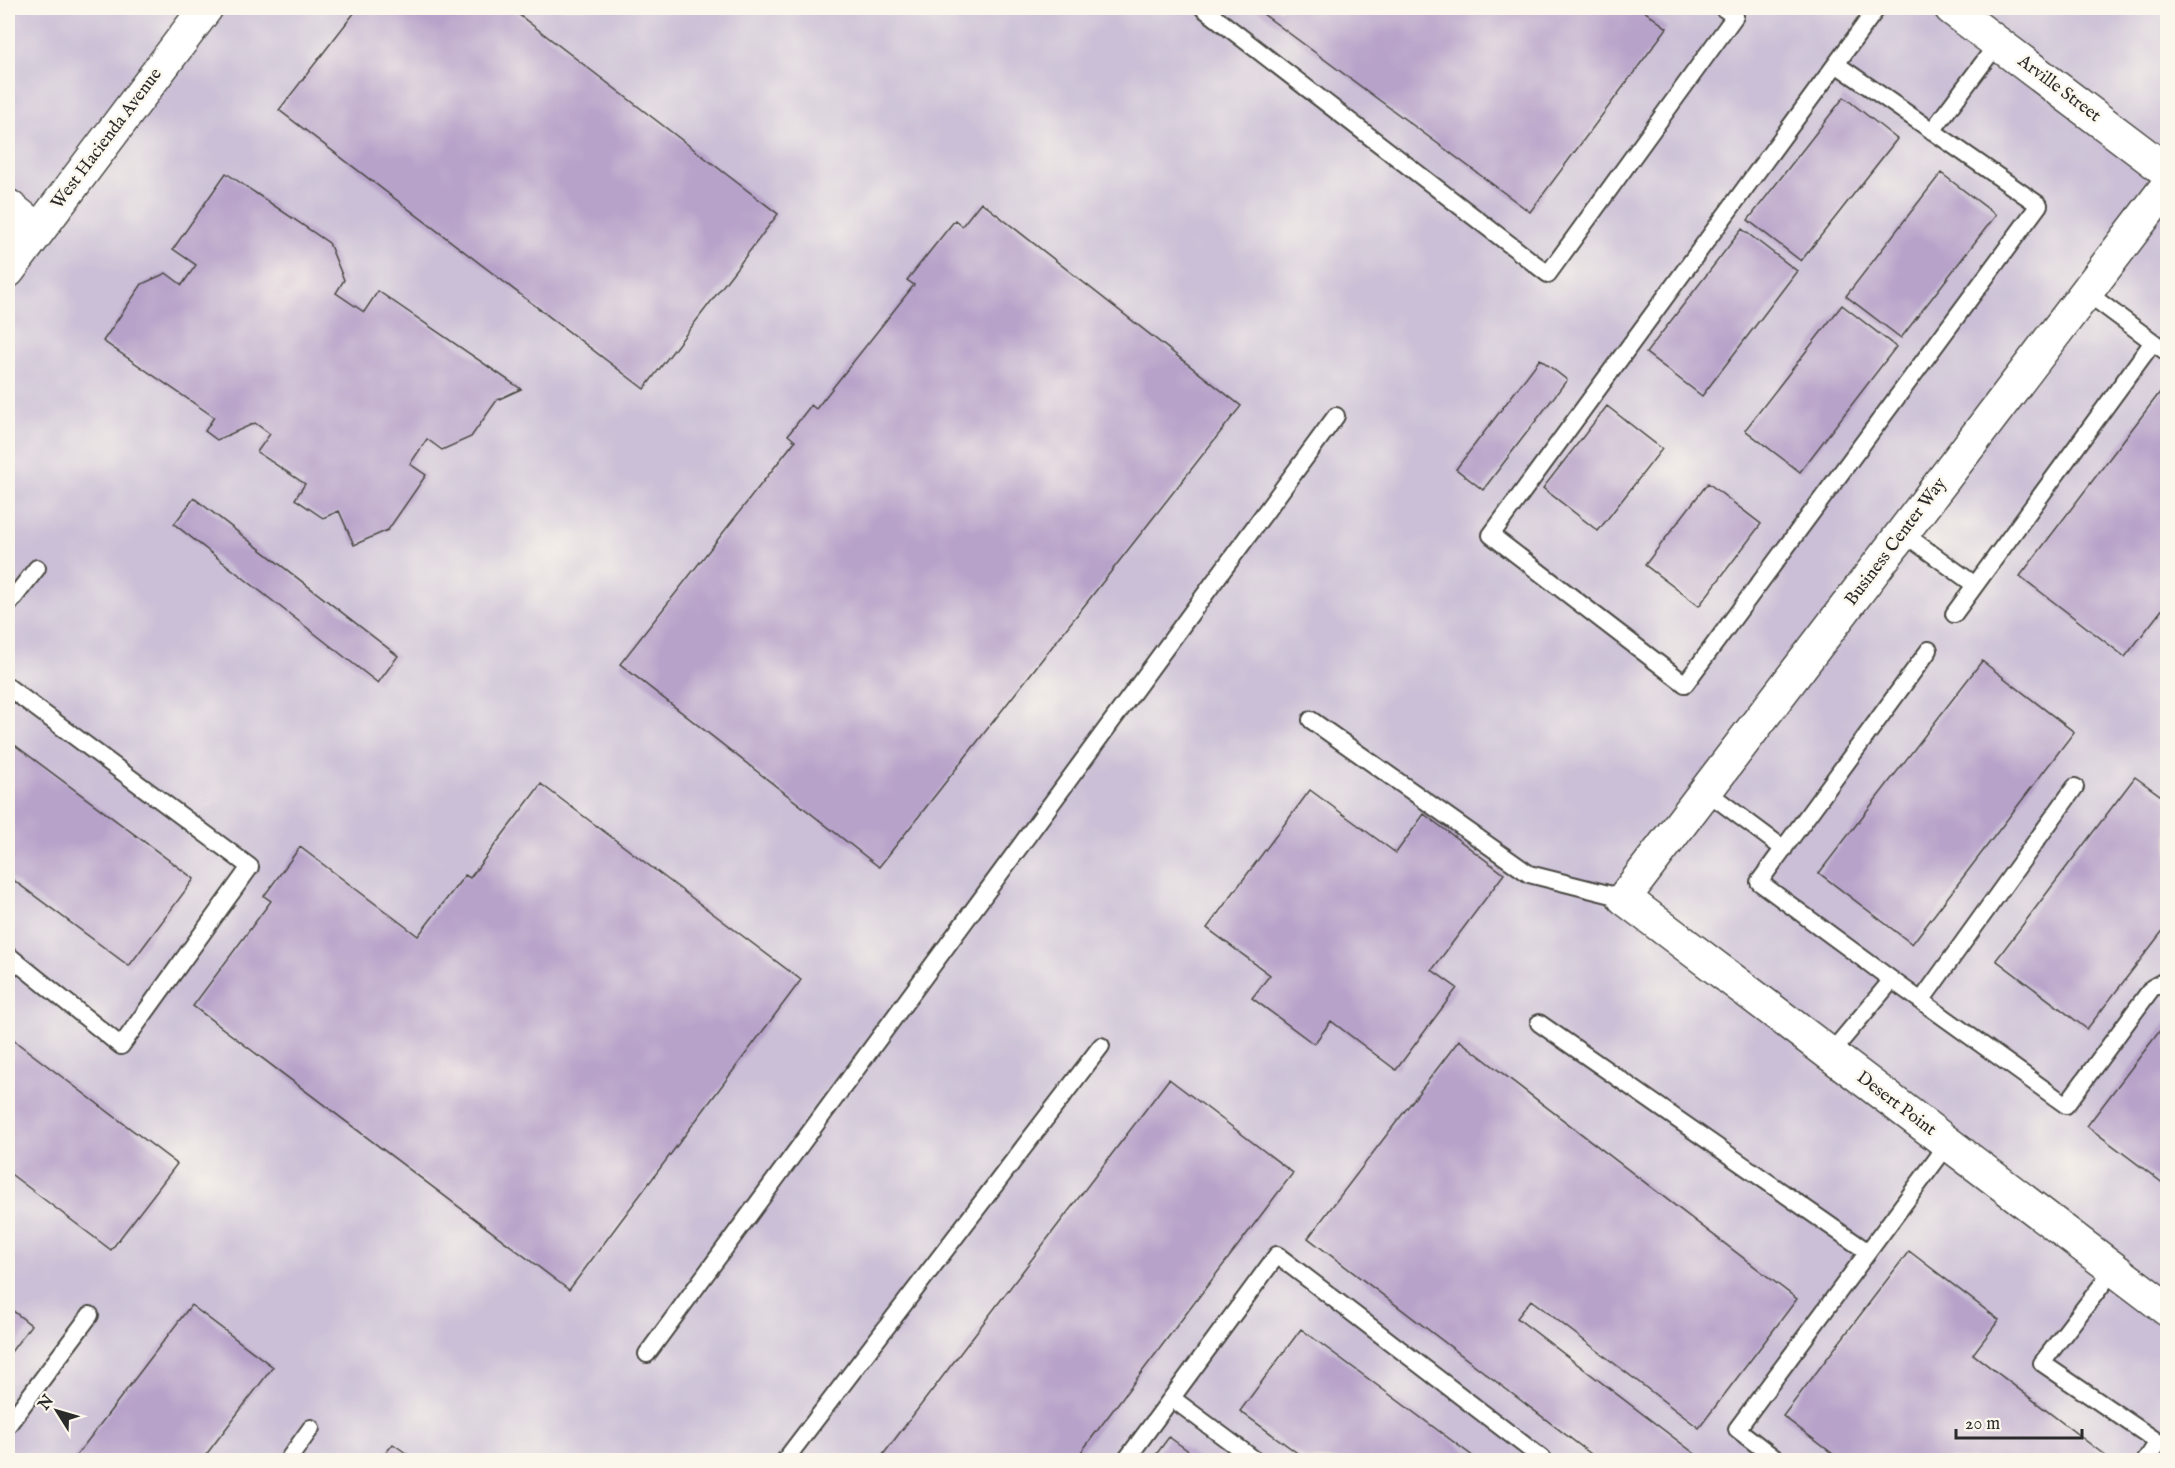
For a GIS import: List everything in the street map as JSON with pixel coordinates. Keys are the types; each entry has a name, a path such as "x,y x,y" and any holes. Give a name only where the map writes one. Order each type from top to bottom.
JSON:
{"street":[{"name":"West Hacienda Avenue","path":"8,271 206,8"},
{"name":"Arville Street","path":"1951,8 2168,172"},
{"name":"Business Center Way","path":"1624,898 2168,185"},
{"path":"8,206 38,230"},
{"name":"Desert Point","path":"1624,898 2168,1310"}],"lane":[{"path":"1203,8 1548,274 1735,16 1723,8"},
{"path":"1836,64 2039,205 1685,684 1491,535 1877,8"},
{"path":"1932,131 1998,43"},
{"path":"2086,292 2168,353"},
{"path":"1954,614 2153,342"},
{"path":"646,1354 1336,416"},
{"path":"1903,533 1975,585"},
{"path":"8,605 37,568"},
{"path":"1929,650 1760,882 2066,1105 2152,988 2168,979"},
{"path":"8,687 250,867 121,1046 8,955"},
{"path":"1311,720 1529,873 1624,898"},
{"path":"1921,1001 2075,787"},
{"path":"1706,791 1784,849"},
{"path":"1830,1054 1892,980"},
{"path":"1539,1023 1868,1252"},
{"path":"785,1461 1101,1046"},
{"path":"1777,1461 1737,1429 1948,1144"},
{"path":"1125,1461 1173,1399 1277,1255 1541,1460"},
{"path":"2114,1269 2042,1363 2158,1442 2146,1461"},
{"path":"8,1425 90,1315"},
{"path":"1173,1399 1255,1461"},
{"path":"288,1461 311,1428"}],"shaded area":[{"path":"8,8 2167,8 2167,1460 8,1460"}],"building":[{"path":"358,8 510,8 778,214 644,389 279,110"},
{"path":"1255,8 1640,8 1667,28 1530,212"},
{"path":"1844,97 1897,139 1801,261 1748,220"},
{"path":"226,173 329,243 344,280 336,293 364,312 378,291 521,389 497,400 471,437 442,450 427,439 410,464 426,475 388,530 354,545 339,511 323,518 295,499 305,484 257,452 270,434 255,423 217,440 205,431 214,417 103,341 142,284 166,273 182,285 196,265 173,249"},
{"path":"1941,173 1996,215 1901,338 1846,296"},
{"path":"981,202 1241,406 879,867 620,664 795,441 788,435 811,405 816,409 914,285 907,280 955,220 962,226"},
{"path":"1742,229 1797,271 1702,396 1646,353"},
{"path":"1842,305 1896,347 1800,472 1745,430"},
{"path":"1540,359 1567,380 1483,490 1456,469"},
{"path":"2164,387 2168,389 2168,602 2125,657 2020,576"},
{"path":"1607,406 1662,449 1598,531 1543,488"},
{"path":"1708,483 1761,524 1699,606 1645,565"},
{"path":"194,498 398,656 378,683 174,524"},
{"path":"1982,661 2074,732 1912,944 1819,873"},
{"path":"8,740 194,879 129,966 8,876"},
{"path":"2135,777 2168,801 2168,924 2087,1029 1996,960"},
{"path":"541,784 801,980 569,1290 193,1006 271,901 264,896 300,847 418,936 465,875 470,878"},
{"path":"1310,790 1396,853 1424,814 1504,874 1432,970 1457,988 1396,1070 1331,1021 1314,1044 1252,998 1270,975 1207,928"},
{"path":"2168,1020 2168,1187 2087,1126"},
{"path":"8,1036 177,1164 111,1250 8,1172"},
{"path":"1459,1040 1797,1299 1699,1428 1531,1300 1517,1318 1703,1460 1599,1460 1308,1238"},
{"path":"1169,1079 1293,1173 1075,1460 879,1460"},
{"path":"1909,1251 1999,1320 1973,1354 2107,1457 2104,1460 1841,1460 1783,1416"},
{"path":"191,1305 273,1367 202,1460 73,1460"},
{"path":"8,1307 31,1325 8,1356"},
{"path":"1301,1329 1478,1460 1307,1460 1240,1411"},
{"path":"1169,1437 1201,1460 1152,1460"},
{"path":"393,1444 416,1460 380,1460"}]}
